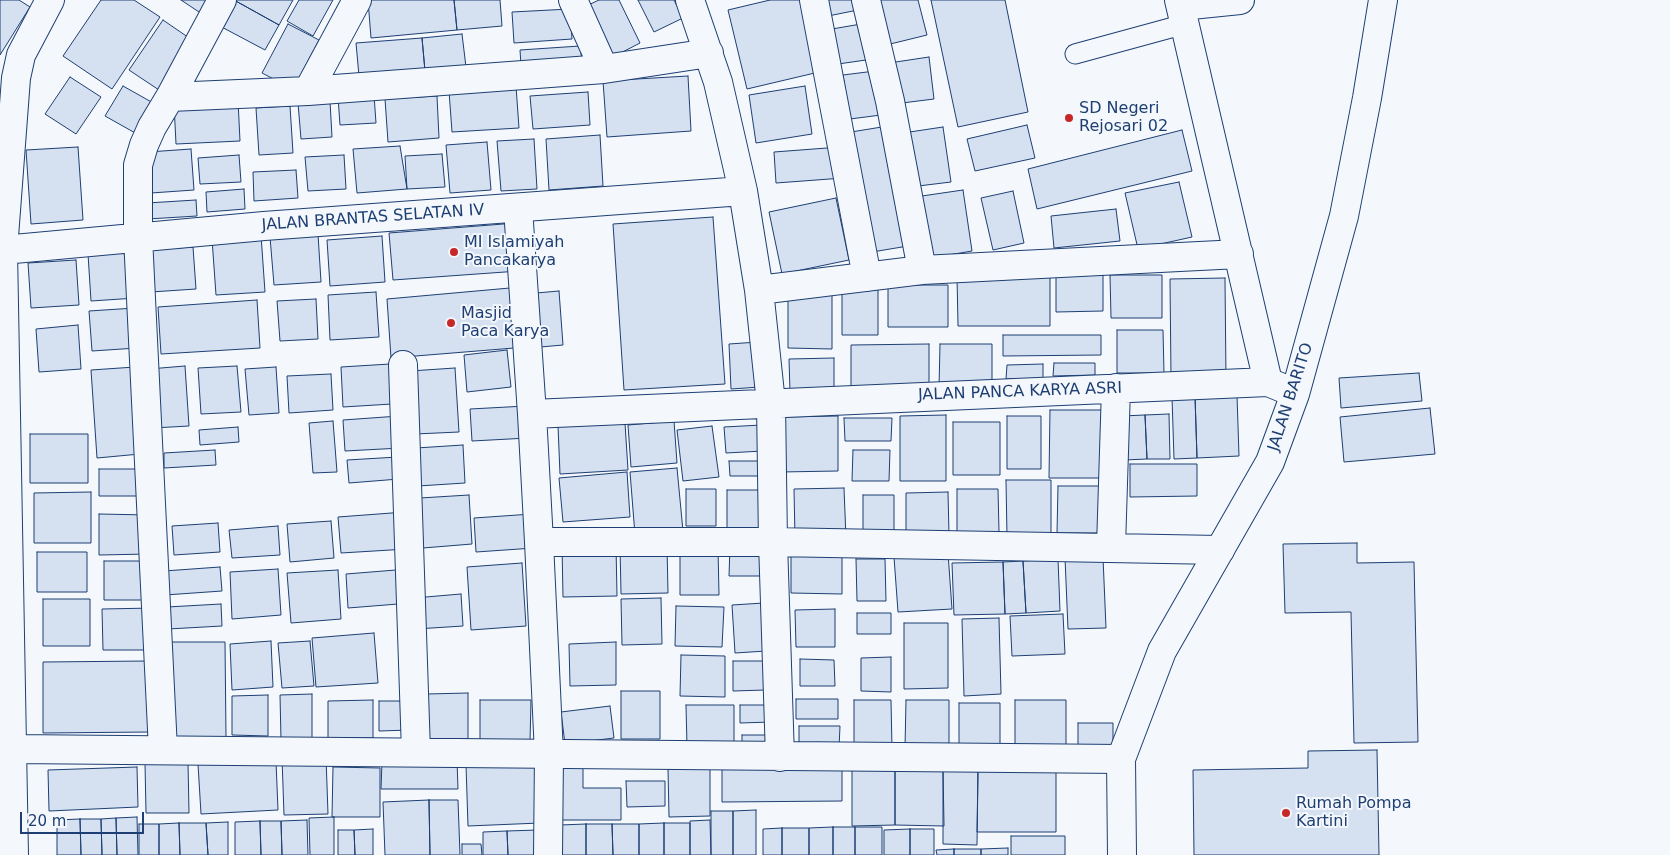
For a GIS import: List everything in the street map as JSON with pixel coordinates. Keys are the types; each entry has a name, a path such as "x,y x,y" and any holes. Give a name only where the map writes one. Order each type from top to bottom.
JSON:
{"street":[{"path":"14,855 3,383 3,250 16,78 21,55 50,0"},
{"path":"163,750 138,237 138,165 152,127 222,0"},
{"path":"308,91 358,0"},
{"path":"573,0 604,69"},
{"path":"814,0 867,277"},
{"path":"866,0 890,101 922,270"},
{"path":"1240,0 1182,10 1268,382 1295,394"},
{"name":"JALAN BARITO","path":"1122,855 1121,759 1162,651 1270,462 1295,394 1344,216 1367,98 1383,0"},
{"path":"692,1 718,82 743,191 759,290 772,403 773,542 780,757"},
{"path":"170,97 308,91 604,69 708,53"},
{"name":"JALAN BRANTAS SELATAN IV","path":"3,250 264,226 743,191"},
{"path":"518,208 532,414 549,754 548,855"},
{"path":"759,290 922,270 1238,254"},
{"path":"403,365 416,752"},
{"name":"JALAN PANCA KARYA ASRI","path":"532,414 1268,382"},
{"path":"1111,547 1116,388"},
{"path":"539,542 773,542 1220,550"},
{"path":"13,749 1121,759"}],"lane":[{"path":"1075,54 1182,10"}],"building":[{"path":"0,0 19,0 30,7 0,55"},
{"path":"101,0 134,0 160,17 112,89 63,56"},
{"path":"181,0 216,0 205,16"},
{"path":"234,0 279,25 265,50 216,24"},
{"path":"234,0 293,0 279,25"},
{"path":"299,0 333,0 313,36 287,21"},
{"path":"368,0 454,0 457,30 371,38"},
{"path":"454,0 500,0 502,26 457,30"},
{"path":"599,0 619,0 640,43 609,59 584,7"},
{"path":"638,0 674,0 683,18 654,32"},
{"path":"770,0 802,0 819,72 747,89 728,10"},
{"path":"825,0 856,0 858,10 828,16"},
{"path":"871,0 918,0 927,35 882,46"},
{"path":"931,0 1005,0 1028,112 958,127"},
{"path":"570,9 572,39 514,43 512,12"},
{"path":"163,20 195,42 162,92 129,70"},
{"path":"867,23 873,59 838,64 832,29"},
{"path":"288,24 319,40 293,89 262,73"},
{"path":"462,34 466,67 425,71 422,38"},
{"path":"422,38 425,71 359,76 356,43"},
{"path":"580,46 582,61 521,65 520,50"},
{"path":"929,57 934,99 894,104 889,63"},
{"path":"875,71 881,115 850,119 843,75"},
{"path":"688,76 691,131 607,137 603,81"},
{"path":"70,77 101,97 76,134 45,114"},
{"path":"123,86 155,104 137,134 105,116"},
{"path":"516,86 519,128 452,132 449,91"},
{"path":"805,86 812,134 756,143 749,95"},
{"path":"588,92 590,125 533,129 530,96"},
{"path":"374,95 376,123 340,125 338,97"},
{"path":"437,96 439,138 388,142 385,99"},
{"path":"238,100 240,141 176,144 174,104"},
{"path":"330,101 332,137 301,139 298,103"},
{"path":"290,106 293,153 259,155 256,108"},
{"path":"1027,125 1035,158 975,171 967,139"},
{"path":"888,126 908,246 872,252 851,132"},
{"path":"943,127 951,182 910,187 903,133"},
{"path":"1182,130 1192,171 1037,209 1028,169"},
{"path":"600,135 603,186 549,190 546,139"},
{"path":"534,139 537,189 501,191 497,141"},
{"path":"487,142 491,190 450,193 446,145"},
{"path":"400,146 407,189 357,193 353,149"},
{"path":"78,147 83,220 31,224 26,150"},
{"path":"840,147 843,178 776,183 774,152"},
{"path":"191,149 194,190 151,193 148,152"},
{"path":"442,154 445,187 407,189 405,156"},
{"path":"239,155 241,182 200,184 198,158"},
{"path":"344,155 346,189 308,191 305,157"},
{"path":"296,170 298,198 254,201 253,172"},
{"path":"1179,182 1192,237 1138,249 1125,193"},
{"path":"244,189 245,209 207,212 206,192"},
{"path":"963,190 972,251 925,259 915,197"},
{"path":"1013,191 1024,243 993,250 981,198"},
{"path":"836,198 849,260 782,274 769,212"},
{"path":"196,200 197,216 148,219 147,203"},
{"path":"1116,209 1120,241 1054,248 1051,216"},
{"path":"713,217 725,384 624,390 613,224"},
{"name":"MI Islamiyah Pancakarya","path":"516,223 519,271 393,280 389,233"},
{"path":"318,234 321,282 274,285 270,237"},
{"path":"261,235 265,292 216,295 212,239"},
{"path":"382,236 385,282 330,286 327,240"},
{"path":"193,247 196,289 151,292 148,250"},
{"path":"132,250 136,298 91,301 88,254"},
{"path":"76,260 79,305 31,308 28,263"},
{"path":"1056,271 1103,271 1103,311 1056,312"},
{"path":"1110,275 1162,275 1162,318 1111,318"},
{"path":"957,276 1050,276 1050,326 958,326"},
{"path":"1225,278 1226,378 1171,378 1170,279"},
{"path":"888,285 948,285 948,327 888,327"},
{"name":"Masjid Paca Karya","path":"510,288 514,348 391,358 387,299"},
{"path":"842,289 878,289 878,335 842,335"},
{"path":"559,291 563,345 529,348 525,294"},
{"path":"376,292 379,337 330,340 328,295"},
{"path":"832,294 832,349 788,348 788,295"},
{"path":"316,299 318,339 280,341 277,301"},
{"path":"257,300 260,348 161,354 158,307"},
{"path":"135,308 137,348 92,351 89,311"},
{"path":"78,325 81,369 39,372 36,329"},
{"path":"1117,330 1163,330 1164,373 1117,373"},
{"path":"1003,335 1101,335 1101,355 1003,356"},
{"path":"758,342 760,387 731,389 729,344"},
{"path":"929,344 929,389 851,389 851,345"},
{"path":"940,344 992,344 992,387 939,388"},
{"path":"507,350 511,387 467,392 464,355"},
{"path":"834,358 834,392 790,392 789,359"},
{"path":"1054,363 1095,363 1095,375 1053,376"},
{"path":"390,364 392,404 343,407 341,367"},
{"path":"1043,364 1043,379 1006,379 1007,365"},
{"path":"185,366 189,426 153,428 149,369"},
{"path":"237,366 241,412 201,414 198,368"},
{"path":"135,367 140,454 97,458 91,370"},
{"path":"276,367 279,413 249,415 245,369"},
{"path":"455,368 459,432 415,434 410,371"},
{"path":"1419,373 1422,401 1341,408 1339,378"},
{"path":"331,374 333,410 289,413 287,376"},
{"path":"1237,395 1239,456 1197,458 1195,396"},
{"path":"1195,396 1197,458 1174,459 1172,397"},
{"path":"526,406 528,438 472,441 470,409"},
{"path":"1430,408 1435,454 1344,462 1340,417"},
{"path":"1050,410 1108,410 1108,478 1049,478"},
{"path":"1169,414 1170,459 1147,459 1145,415"},
{"path":"946,415 946,481 900,481 900,416"},
{"path":"1145,415 1147,459 1124,460 1122,416"},
{"path":"399,416 401,448 345,451 343,420"},
{"path":"838,416 838,471 780,472 780,417"},
{"path":"1007,416 1041,416 1041,469 1007,469"},
{"path":"844,418 892,418 891,441 845,441"},
{"path":"333,421 337,472 313,473 309,423"},
{"path":"674,421 677,463 631,467 628,425"},
{"path":"953,422 1000,422 1000,475 953,475"},
{"path":"625,423 628,470 560,474 558,426"},
{"path":"762,425 763,451 726,453 724,427"},
{"path":"712,426 719,477 683,481 677,430"},
{"path":"238,427 239,442 200,445 199,430"},
{"path":"30,434 88,434 88,483 30,483"},
{"path":"463,445 465,483 418,486 416,448"},
{"path":"215,450 216,465 164,468 164,453"},
{"path":"853,450 890,450 889,481 852,481"},
{"path":"398,457 399,479 349,483 347,460"},
{"path":"729,461 766,461 766,476 730,476"},
{"path":"1130,464 1197,464 1197,496 1130,497"},
{"path":"677,468 683,531 635,535 630,472"},
{"path":"99,469 147,469 147,496 99,496"},
{"path":"627,472 630,517 563,522 559,478"},
{"path":"1006,480 1051,480 1051,537 1007,537"},
{"path":"1058,486 1102,486 1102,533 1057,533"},
{"path":"844,488 846,538 795,539 794,489"},
{"path":"686,489 716,489 716,526 686,526"},
{"path":"957,489 998,489 999,532 957,532"},
{"path":"727,490 766,490 766,538 727,538"},
{"path":"91,492 91,543 34,543 34,493"},
{"path":"948,492 949,534 906,534 906,493"},
{"path":"469,495 472,544 423,548 420,498"},
{"path":"863,495 894,495 894,533 863,532"},
{"path":"405,512 407,549 341,553 338,517"},
{"path":"99,514 149,515 149,554 99,555"},
{"path":"532,514 534,548 476,552 474,518"},
{"path":"331,521 334,558 290,562 287,524"},
{"path":"218,523 220,552 174,555 172,526"},
{"path":"278,526 280,555 232,558 229,530"},
{"path":"1357,543 1357,563 1414,562 1418,742 1354,743 1351,612 1285,613 1283,544"},
{"path":"616,545 617,596 563,597 562,546"},
{"path":"667,545 668,593 621,594 620,546"},
{"path":"730,547 761,548 760,576 729,576"},
{"path":"718,548 719,595 680,595 680,550"},
{"path":"791,548 842,548 842,594 791,593"},
{"path":"37,552 87,552 87,592 37,592"},
{"path":"948,553 952,609 898,612 894,557"},
{"path":"1103,557 1106,628 1068,629 1065,558"},
{"path":"856,559 885,559 886,601 857,601"},
{"path":"1058,559 1060,611 1026,613 1023,561"},
{"path":"104,561 151,561 152,600 104,600"},
{"path":"1023,561 1026,613 1005,614 1003,562"},
{"path":"1003,562 1005,614 954,615 952,563"},
{"path":"522,563 526,626 471,630 467,567"},
{"path":"220,567 222,591 165,595 164,571"},
{"path":"278,569 281,615 232,619 230,572"},
{"path":"338,570 341,619 291,623 287,573"},
{"path":"396,570 398,604 348,608 346,574"},
{"path":"461,594 463,626 416,629 414,598"},
{"path":"661,598 662,644 622,645 621,599"},
{"path":"43,599 90,599 90,646 43,646"},
{"path":"764,603 766,651 735,653 732,605"},
{"path":"221,604 222,626 168,629 167,607"},
{"path":"676,606 724,607 722,647 675,646"},
{"path":"154,608 154,650 103,650 102,609"},
{"path":"835,609 835,647 796,647 795,610"},
{"path":"857,613 891,613 891,634 857,634"},
{"path":"1063,614 1065,654 1012,656 1010,616"},
{"path":"999,618 1001,694 964,696 962,619"},
{"path":"904,623 948,623 948,688 904,689"},
{"path":"374,633 378,683 316,687 312,638"},
{"path":"271,641 273,687 232,690 230,644"},
{"path":"310,641 314,686 282,688 278,643"},
{"path":"168,642 225,642 226,737 168,738"},
{"path":"616,642 616,685 570,686 569,644"},
{"path":"681,655 725,656 725,697 680,696"},
{"path":"891,657 891,692 861,691 861,658"},
{"path":"800,659 834,660 835,686 800,686"},
{"path":"149,661 150,732 43,733 43,662"},
{"path":"733,661 764,661 765,690 733,691"},
{"path":"621,691 660,691 660,739 621,739"},
{"path":"468,693 468,739 427,740 427,694"},
{"path":"312,694 312,739 281,740 280,695"},
{"path":"268,695 268,736 232,735 232,696"},
{"path":"796,699 838,699 838,719 796,719"},
{"path":"373,700 373,738 328,738 328,701"},
{"path":"480,700 531,700 530,742 480,742"},
{"path":"854,700 891,700 892,749 854,749"},
{"path":"906,700 949,700 949,748 905,748"},
{"path":"1015,700 1066,700 1066,751 1015,751"},
{"path":"379,701 411,701 411,730 379,731"},
{"path":"959,703 1000,703 1000,751 959,751"},
{"path":"686,705 734,705 734,747 687,747"},
{"path":"740,705 771,705 771,722 740,723"},
{"path":"610,706 614,738 565,744 561,712"},
{"path":"1078,723 1113,723 1113,755 1078,754"},
{"path":"799,726 840,726 839,748 799,748"},
{"path":"742,735 770,735 769,749 742,749"},
{"name":"Rumah Pompa Kartini","path":"1377,750 1379,855 1194,855 1193,770 1308,768 1308,751"},
{"path":"326,757 328,814 284,815 282,758"},
{"path":"457,760 458,789 381,789 382,761"},
{"path":"276,761 278,810 201,814 198,764"},
{"path":"188,762 189,813 146,813 145,763"},
{"path":"539,762 540,823 468,826 466,765"},
{"path":"842,765 842,801 722,802 722,766"},
{"path":"560,766 583,766 583,788 621,788 621,820 561,820"},
{"path":"137,767 138,807 49,811 48,770"},
{"path":"333,767 380,768 380,817 332,817"},
{"path":"668,769 710,769 710,816 669,817"},
{"path":"852,770 895,770 895,825 852,826"},
{"path":"895,770 943,770 944,826 895,825"},
{"path":"943,770 978,770 977,845 943,844"},
{"path":"978,770 1056,770 1056,832 977,832"},
{"path":"626,781 665,781 665,806 627,807"},
{"path":"429,800 458,800 460,855 430,855"},
{"path":"429,800 430,855 385,855 383,802"},
{"path":"756,810 756,855 733,855 733,811"},
{"path":"711,811 733,811 733,855 711,855"},
{"path":"137,817 138,855 117,855 116,818"},
{"path":"334,817 334,855 310,855 309,818"},
{"path":"116,818 117,855 102,855 101,819"},
{"path":"80,819 81,855 57,855 57,820"},
{"path":"80,819 101,819 102,855 81,855"},
{"path":"307,820 308,855 282,855 281,821"},
{"path":"710,820 711,855 690,855 690,821"},
{"path":"260,821 281,821 282,855 261,855"},
{"path":"260,821 261,855 235,855 235,822"},
{"path":"228,822 228,855 208,855 206,823"},
{"path":"179,823 206,823 208,855 180,855"},
{"path":"179,823 180,855 159,855 159,824"},
{"path":"664,823 690,823 690,855 664,855"},
{"path":"664,823 664,855 639,855 639,824"},
{"path":"139,824 159,824 159,855 139,855"},
{"path":"586,824 612,824 613,855 586,855"},
{"path":"586,824 586,855 561,855 560,825"},
{"path":"612,824 639,824 639,855 613,855"},
{"path":"833,827 855,827 855,855 833,855"},
{"path":"833,827 833,855 809,855 809,828"},
{"path":"855,827 882,827 882,855 855,855"},
{"path":"782,828 809,828 809,855 782,855"},
{"path":"782,828 782,855 763,855 763,829"},
{"path":"373,829 373,855 355,855 354,830"},
{"path":"910,829 934,829 934,855 910,855"},
{"path":"910,829 910,855 884,855 884,830"},
{"path":"338,830 354,830 355,855 338,855"},
{"path":"538,830 538,855 508,855 507,831"},
{"path":"507,831 508,855 483,855 483,832"},
{"path":"1011,836 1065,836 1065,855 1011,855"},
{"path":"462,844 481,844 482,855 462,855"},
{"path":"1008,848 1008,855 981,855 981,849"},
{"path":"954,849 981,849 981,855 954,855"},
{"path":"954,849 954,855 937,855 936,850"}],"place":[{"name":"SD Negeri Rejosari 02","path":"1069,118"},
{"name":"MI Islamiyah Pancakarya","path":"454,252"},
{"name":"Masjid Paca Karya","path":"451,323"},
{"name":"Rumah Pompa Kartini","path":"1286,813"}]}
